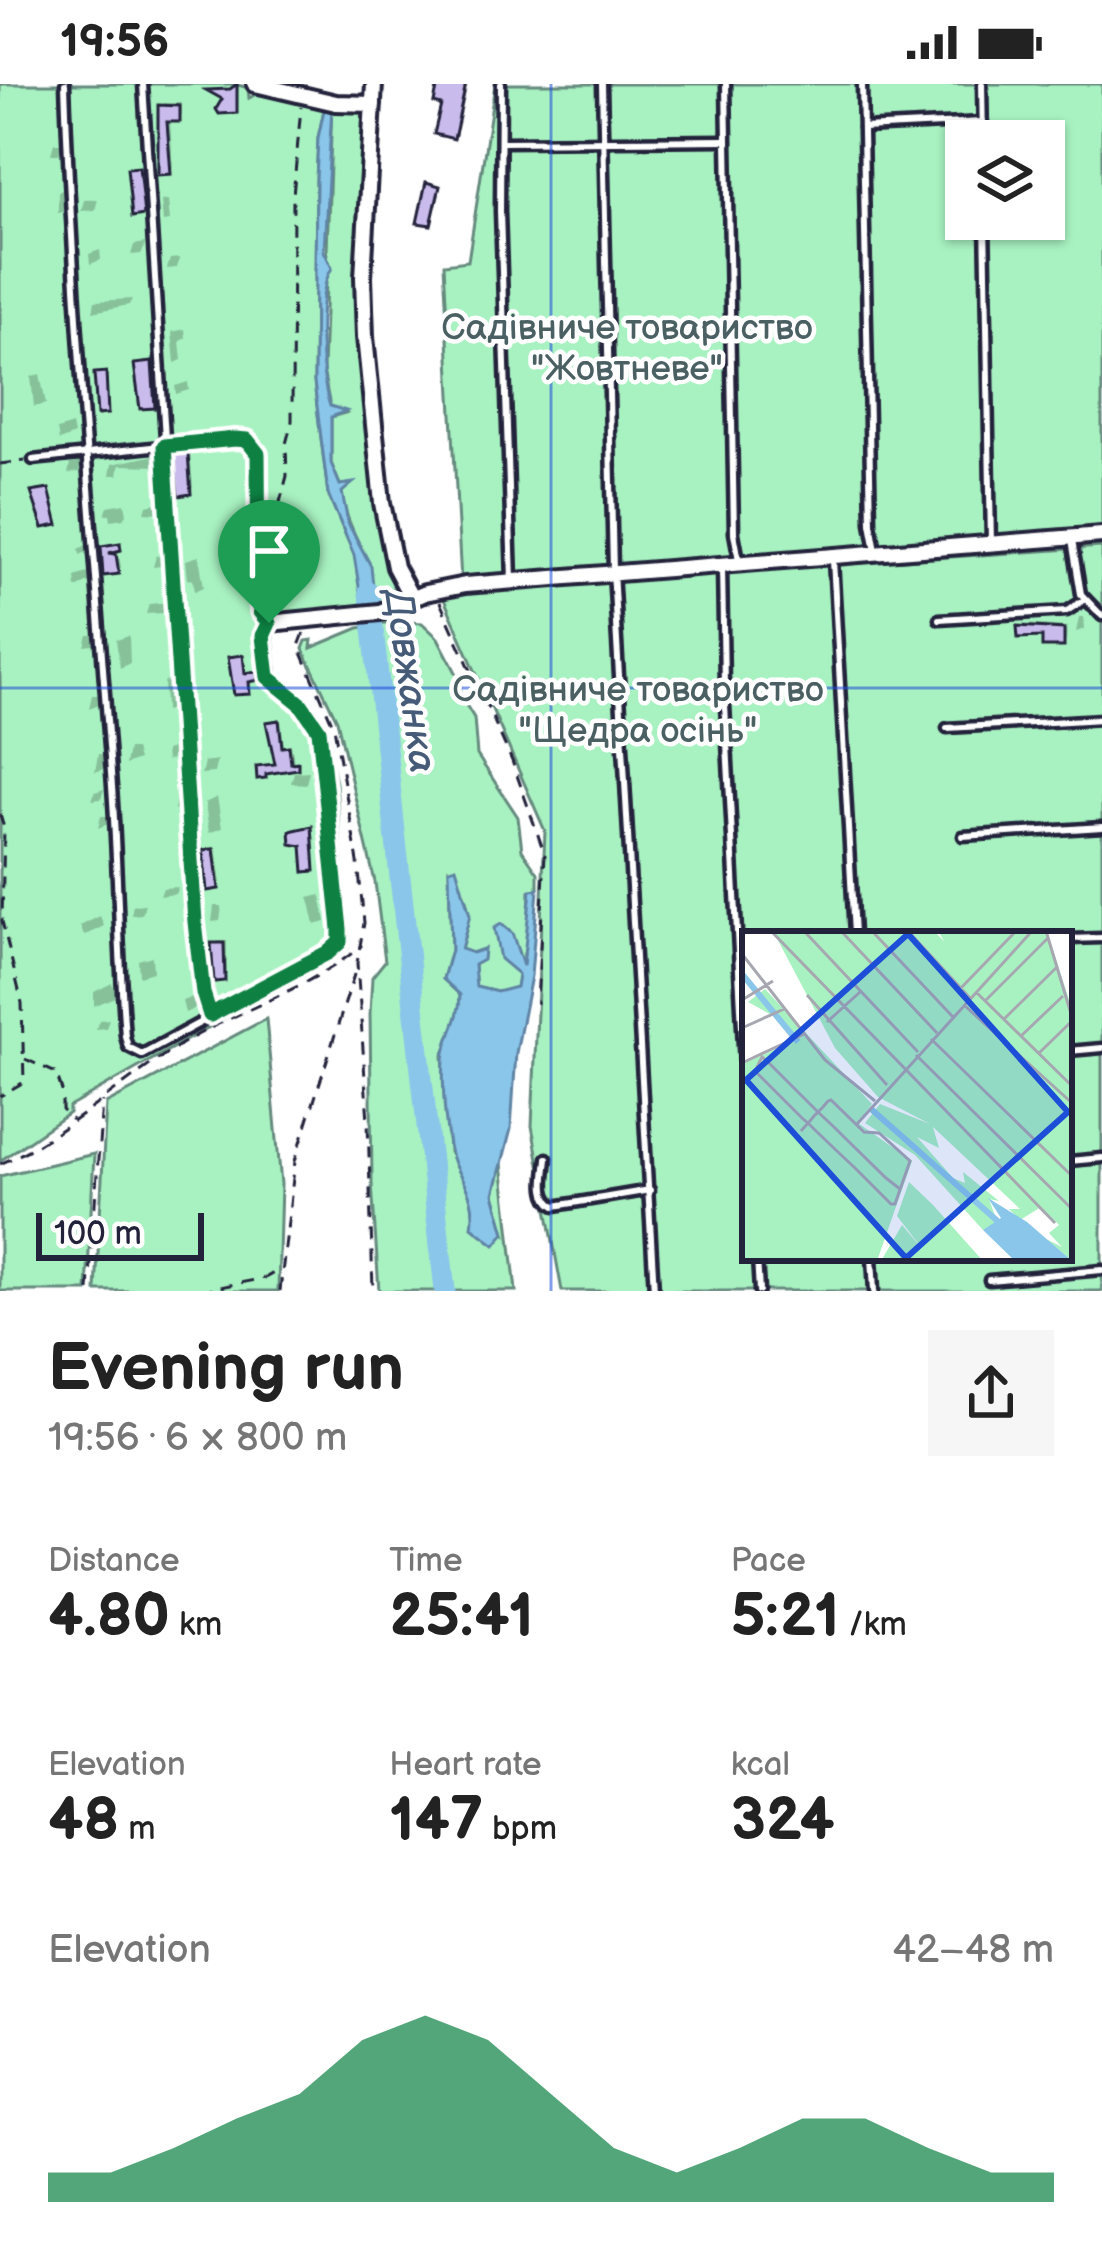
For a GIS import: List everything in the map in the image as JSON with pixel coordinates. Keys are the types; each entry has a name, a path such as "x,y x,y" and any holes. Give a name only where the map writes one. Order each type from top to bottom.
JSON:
{"street":[{"path":"254,84 337,103 373,104"},
{"path":"374,84 363,277 365,337 382,503 395,567 412,599"},
{"path":"269,623 372,613 436,590 512,580 1102,535"}],"lane":[{"path":"33,460 88,454 164,446 235,439 253,445 259,469 260,612 269,623 263,636 268,677 301,704 319,730 340,942 318,959 142,1054 128,1047 88,454 64,84"},
{"path":"143,84 195,922 210,1015"},
{"path":"501,84 512,580"},
{"path":"602,84 614,572 654,1291"},
{"path":"726,84 734,533 724,686 742,1027"},
{"path":"862,84 871,523 876,550"},
{"path":"982,84 983,120"},
{"path":"863,128 945,124"},
{"path":"501,142 726,140"},
{"path":"985,240 991,543"},
{"path":"1072,537 1076,580 1084,600 1102,616"},
{"path":"833,553 854,931"},
{"path":"939,620 1067,611 1084,600"},
{"path":"947,728 1102,719"},
{"path":"963,836 1102,826"},
{"path":"1072,939 1102,938"},
{"path":"1072,1051 1102,1048"},
{"path":"547,1158 544,1191 555,1206 650,1190"},
{"path":"1072,1161 1102,1158"},
{"path":"757,1261 759,1291"},
{"path":"872,1261 874,1291"},
{"path":"989,1280 1102,1270"}],"path":[{"path":"269,623 282,542 280,502 292,421 292,196 298,114 311,97"},
{"path":"0,464 33,460"},
{"path":"436,590 512,761 545,855 537,1004"},
{"path":"280,1291 296,1161 362,945 358,862 334,727 299,646 312,621"},
{"path":"0,814 4,828 2,921 22,1003 24,1058 24,1082 0,1096"},
{"path":"0,1164 35,1147 191,1039 336,965 362,945"},
{"path":"358,963 373,1291"},
{"path":"24,1058 56,1073 62,1109 73,1121"},
{"path":"89,1291 102,1099"},
{"path":"200,1291 265,1278 281,1269"}],"green space":[{"path":"0,84 235,84 248,88 249,98 260,92 325,105 316,180 314,382 328,494 354,555 367,607 272,624 278,691 325,732 336,783 348,948 69,1107 69,1113 0,1161"},
{"name":"Садівниче товариство \"Жовтневе\"","path":"495,84 1102,84 1102,535 461,582 444,264 468,261"},
{"path":"332,104 361,108 365,114 360,359 379,529 393,581 388,604 371,606 371,576 344,507 342,492 349,484 340,485 331,463 331,417 345,413 330,407 323,370"},
{"name":"Садівниче товариство \"Щедра осінь\"","path":"1102,547 1102,1291 562,1291 532,1126 545,831 441,592 490,581"},
{"path":"395,621 422,623 438,638 474,718 477,755 518,817 522,850 538,873 538,889 530,891 528,936 516,988 497,992 475,987 474,964 483,949 472,953 461,949 468,907 449,870 451,950 443,979 460,995 460,1018 443,1055 449,1152 470,1189 475,1210 505,1233 494,1194 502,1163 516,1291 379,1291 370,1013 372,977 385,961 375,882 337,720 303,649 306,641 312,640 311,648 359,628"},
{"path":"266,1019 281,1184 278,1291 96,1291 106,1104"},
{"path":"94,1154 87,1291 0,1291 0,1176"}],"water":[{"path":"325,105 332,106 324,251 332,268 323,296 322,356 330,406 346,411 331,417 331,463 340,485 353,483 342,492 348,523 371,566 375,606 367,607 361,599 354,555 328,494 314,382 316,180"},
{"path":"456,867 470,915 461,949 472,953 484,949 483,960 474,965 476,987 497,992 516,987 518,974 500,959 494,928 501,924 512,933 523,966 531,890 538,889 511,1129 494,1194 505,1233 495,1245 472,1227 472,1203 452,1157 446,1125 444,1060 460,995 443,979 451,950 449,869"}],"building":[{"path":"237,84 237,113 219,114 216,109 222,99 206,90"},
{"path":"438,84 466,84 454,139 434,134 441,105 434,103"},
{"path":"158,105 180,106 180,122 167,122 171,174 158,175"},
{"path":"139,167 144,215 132,217 127,168"},
{"path":"426,182 440,186 431,225 417,223"},
{"path":"152,362 155,408 140,409 134,364"},
{"path":"106,372 108,414 97,415 94,373"},
{"path":"173,452 188,454 191,494 178,496"},
{"path":"49,489 58,525 43,528 31,492"},
{"path":"120,543 121,550 109,553 116,554 119,574 103,576 101,546"},
{"path":"1017,626 1064,629 1064,647 1042,647 1042,637 1018,638"},
{"path":"243,655 245,673 257,671 259,680 249,682 250,694 234,695 228,657"},
{"path":"279,720 282,747 289,746 291,763 298,762 298,769 257,779 256,766 275,764 266,722"},
{"path":"312,826 315,871 304,872 302,846 291,844 290,831"},
{"path":"214,849 219,889 207,891 203,850"},
{"path":"211,943 224,943 225,981 214,982"}],"waterway":[{"name":"Довжанка","path":"369,592 445,1291"}],"route":[{"path":"235,439 253,445 259,469 260,612 269,623 263,636 268,677 301,704 319,730 340,942 318,959 210,1015 195,922 164,446 235,439"}]}
